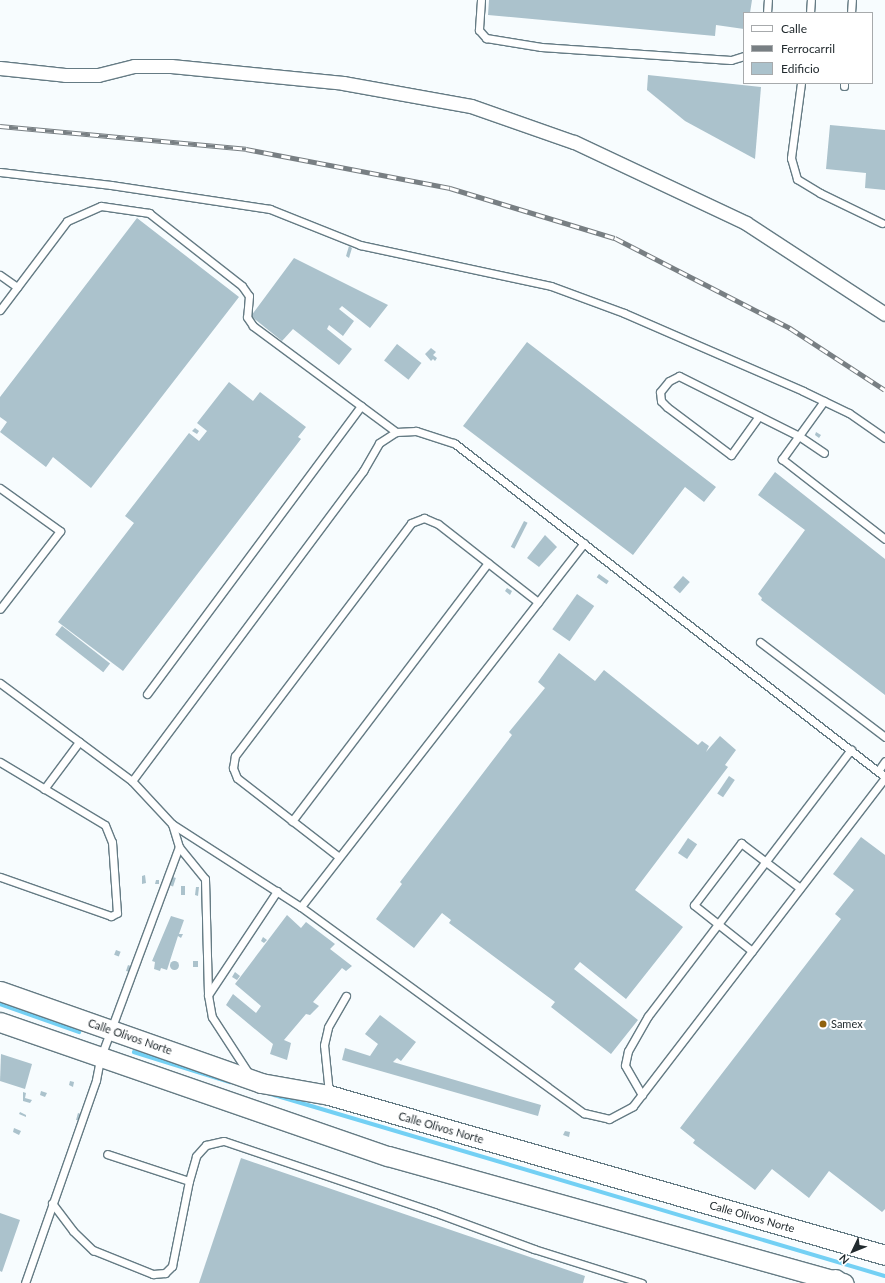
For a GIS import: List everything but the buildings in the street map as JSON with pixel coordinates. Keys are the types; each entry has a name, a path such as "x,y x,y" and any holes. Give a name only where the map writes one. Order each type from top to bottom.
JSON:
{"main road":[{"name":"Calle Olivos Norte","path":"0,990 278,1087 329,1096 885,1255"},
{"path":"0,1022 100,1059 388,1156 839,1282"}],"street":[{"path":"0,68 65,75 98,75 134,66 171,66 343,83 471,106 574,142 746,223 885,314"}],"lane":[{"path":"482,0 479,30 486,38 541,47 723,60 743,56"},
{"path":"766,12 768,0"},
{"path":"810,12 812,0"},
{"path":"851,12 852,0"},
{"path":"800,84 791,158 797,179 820,193 882,223"},
{"path":"0,172 110,185 270,209 360,245 551,286 660,328 824,401 849,413 885,438"},
{"path":"0,310 67,221 101,206 149,213 242,286 249,296 247,317 253,326 396,432"},
{"path":"0,275 17,287"},
{"path":"758,416 731,455 667,408 661,401 660,392 669,381 679,376 799,436 824,453"},
{"path":"824,401 782,459 885,539"},
{"path":"147,694 361,406"},
{"path":"0,683 132,781 172,824 301,907 584,1113 609,1119 633,1106 642,1095 885,777 454,443 416,431 396,432 380,443 363,471 132,781"},
{"path":"0,488 60,531 0,609"},
{"path":"339,857 237,778 233,768 235,756 411,522 424,518 438,524 538,602"},
{"path":"301,907 584,543"},
{"path":"292,821 488,562"},
{"path":"760,642 885,737"},
{"path":"44,788 79,742"},
{"path":"642,1095 625,1065 628,1051 648,1016 851,750"},
{"path":"878,771 885,761"},
{"path":"0,762 105,826 112,842 117,913 111,916 0,877"},
{"path":"172,824 179,847 205,879 208,995 212,1017 252,1079"},
{"path":"752,951 694,905 717,874 741,843 800,888"},
{"path":"25,1283 96,1080 100,1059 179,847"},
{"path":"208,995 277,892"},
{"path":"329,1096 324,1045 328,1027 346,996"},
{"path":"52,1203 73,1232 93,1250 153,1274 165,1273 172,1266 189,1181 196,1156 206,1145 224,1141 434,1212 534,1249 642,1283"},
{"path":"107,1154 189,1181"}],"waterway":[{"path":"0,1004 79,1032"},
{"path":"134,1052 230,1082"},
{"path":"271,1094 885,1276"}],"railway":[{"path":"0,126 246,149 450,188 615,238 790,328 885,390"}],"place":[{"name":"Samex","path":"823,1024"}]}
